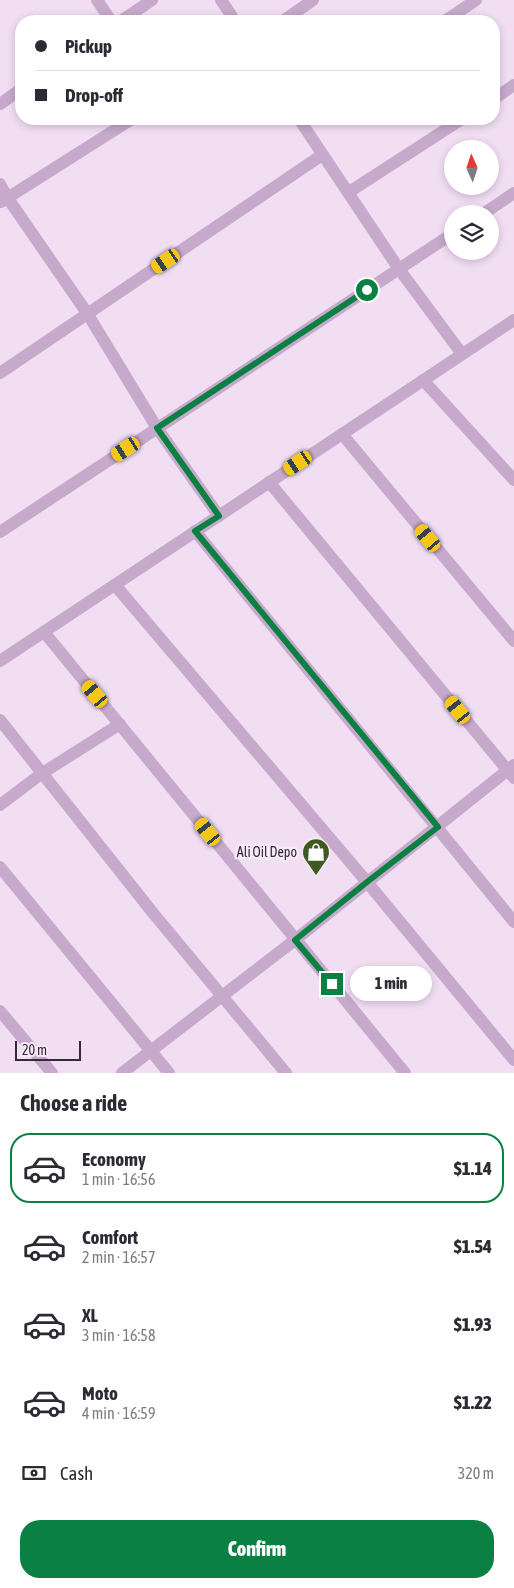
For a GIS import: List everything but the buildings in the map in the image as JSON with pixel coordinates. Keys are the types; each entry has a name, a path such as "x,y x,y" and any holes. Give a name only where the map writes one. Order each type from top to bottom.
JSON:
{"street":[{"path":"97,0 107,15"},
{"path":"130,15 152,0"},
{"path":"221,0 231,15"},
{"path":"292,15 313,0"},
{"path":"454,15 476,0"},
{"path":"500,94 514,86"},
{"path":"0,104 15,93"},
{"path":"4,200 123,125"},
{"path":"304,125 400,269 462,354"},
{"path":"348,192 453,125"},
{"path":"0,373 322,155"},
{"path":"0,184 4,200 87,313 157,428 219,516"},
{"path":"496,205 514,193"},
{"path":"0,532 444,239"},
{"path":"0,661 514,320"},
{"path":"422,380 514,480"},
{"path":"342,434 514,642"},
{"path":"122,1073 512,771 269,482"},
{"path":"195,531 514,922"},
{"path":"114,585 367,882 514,1060"},
{"path":"44,632 405,1073"},
{"path":"0,720 41,774 286,1073"},
{"path":"0,805 41,774 120,724"},
{"path":"0,867 169,1073"},
{"path":"0,1011 52,1073"}],"place":[{"name":"Ali Oil Depo","path":"316,876"}],"route":[{"path":"332,984 295,940 438,827 195,531 219,516 157,428 367,290"}]}
